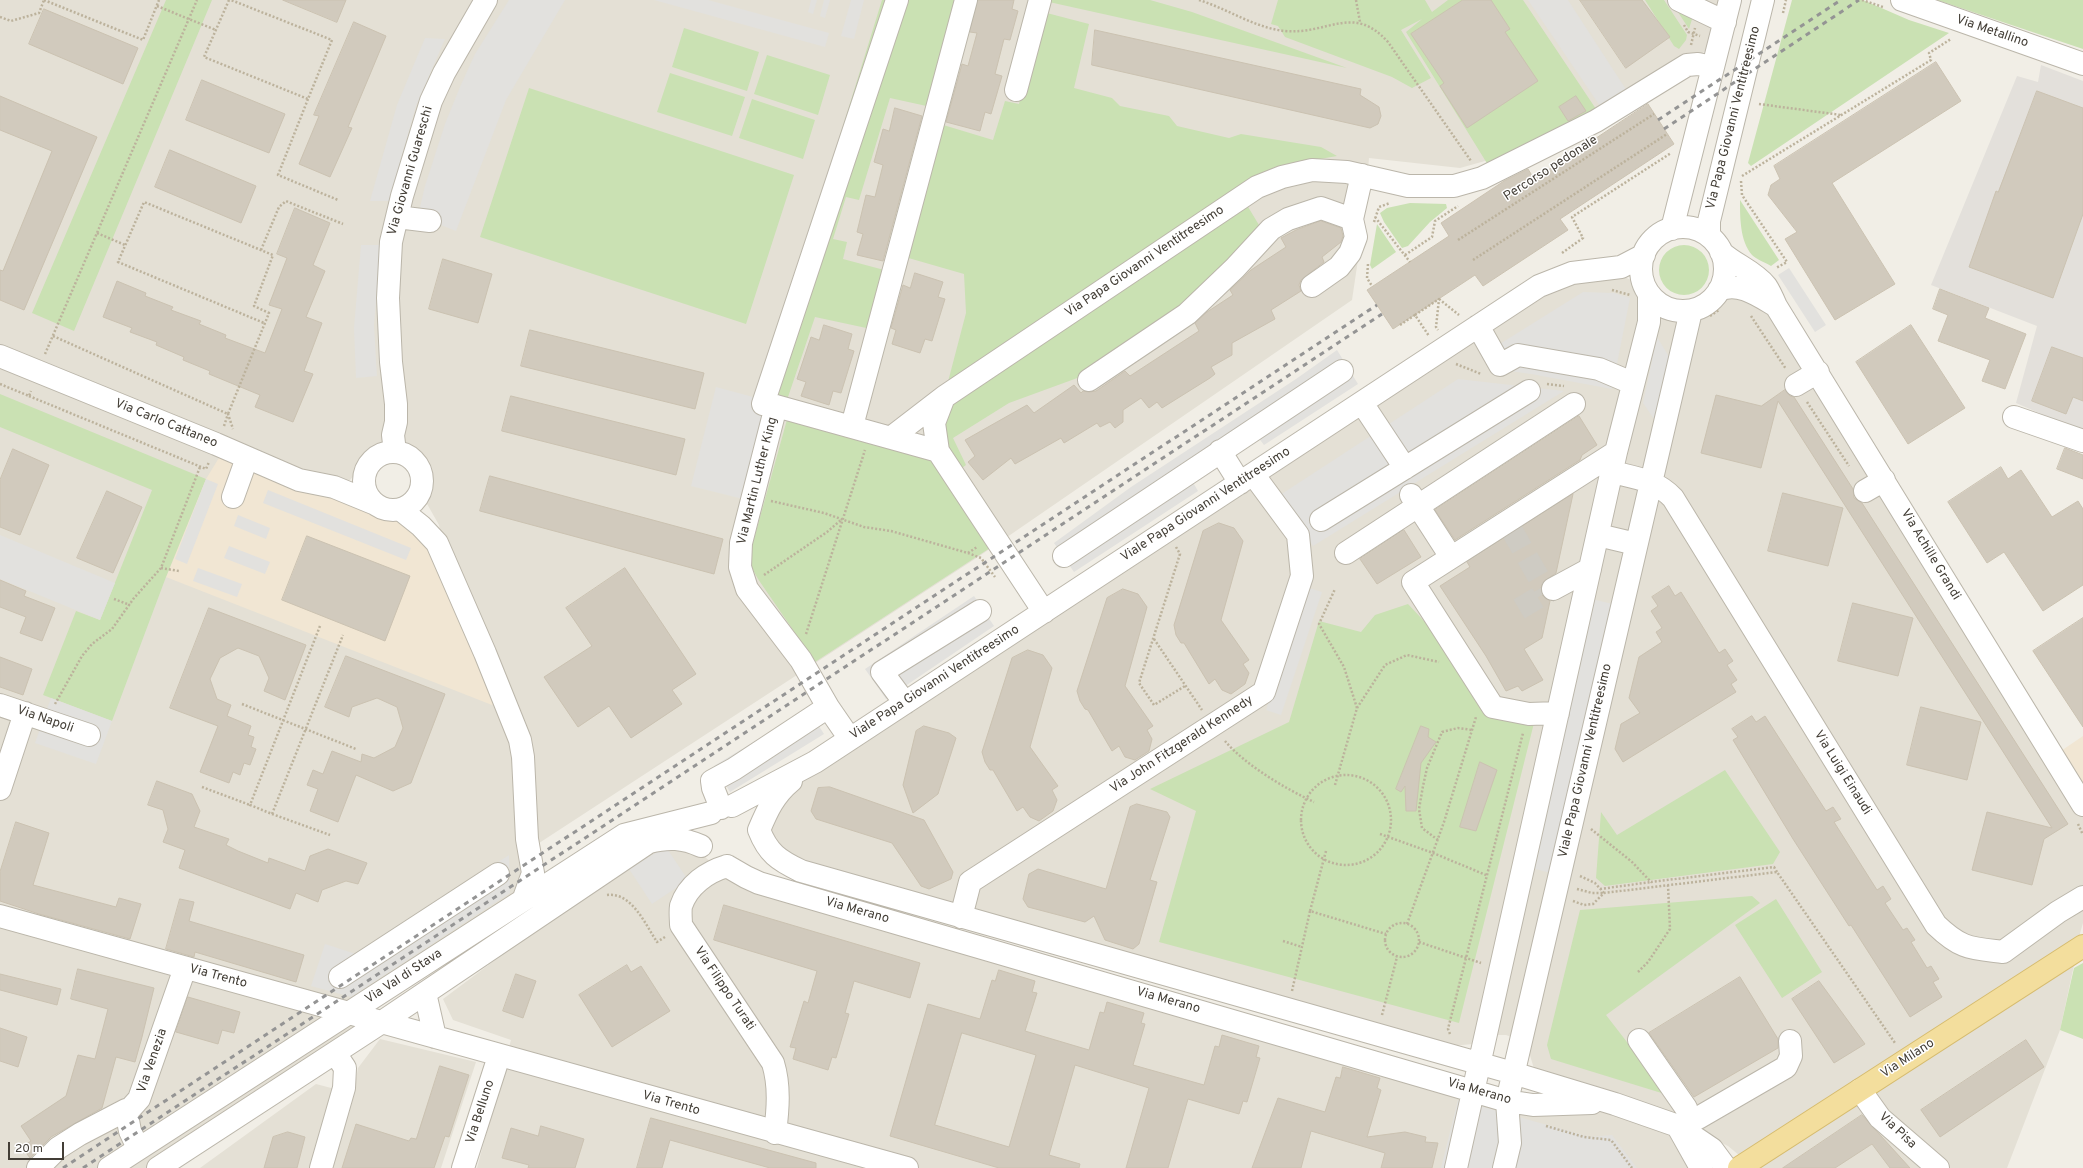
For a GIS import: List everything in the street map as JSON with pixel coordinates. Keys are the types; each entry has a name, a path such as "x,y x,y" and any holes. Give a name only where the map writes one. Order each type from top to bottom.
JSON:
{"main road":[{"name":"Via Milano","path":"1739,1168 2081,944"}],"street":[{"name":"Via Giovanni Guareschi","path":"396,452 393,435 396,422 396,404 391,362 388,298 391,242 415,148 431,101 444,73 486,0"},
{"name":"Via Martin Luther King","path":"850,739 828,707 801,660 747,589 740,567 740,558 741,543 751,502 770,405 897,0"},
{"path":"861,429 966,0"},
{"path":"1016,90 1040,0"},
{"path":"1679,0 1699,11 1725,22"},
{"path":"1719,290 1725,270 1715,244 1688,228 1672,229 1730,0"},
{"name":"Via Papa Giovanni Ventitreesimo","path":"1715,244 1709,221 1763,0"},
{"name":"Via Metallino","path":"1902,0 2083,64"},
{"name":"Via Papa Giovanni Ventitreesimo","path":"892,436 944,397 1257,187 1282,177 1312,170 1347,172 1408,186 1454,186 1482,178 1596,121 1687,65 1698,64 1713,68"},
{"path":"1312,286 1339,267 1350,253 1356,237 1352,219 1362,176"},
{"name":"Via Papa Giovanni Ventitreesimo","path":"1325,186 1362,176"},
{"path":"1089,380 1187,314 1235,268 1271,229 1288,220 1321,208 1352,219"},
{"path":"397,217 430,221"},
{"name":"Viale Papa Giovanni Ventitreesimo","path":"1456,1168 1632,383 1649,322 1646,288 1642,268 1644,255 1655,238 1672,229"},
{"name":"Via Achille Grandi","path":"1715,244 1730,260 1757,277 1767,287 1776,306 1884,480 2043,753 2083,805"},
{"name":"Viale Papa Giovanni Ventitreesimo","path":"758,830 769,806 780,790 815,762 1539,286 1557,278 1578,272 1621,267 1644,255"},
{"name":"Viale Papa Giovanni Ventitreesimo","path":"1504,1168 1510,1142 1507,1101 1513,1073 1691,310 1680,311 1665,307 1646,288 1622,272 1605,270"},
{"path":"1691,310 1706,304 1719,290 1727,286 1736,287 1776,306"},
{"path":"1476,328 1500,365 1518,355 1599,369 1632,383"},
{"name":"Via Carlo Cattaneo","path":"0,356 216,444 299,480 334,487 373,503"},
{"path":"1064,556 1342,371"},
{"path":"1796,385 1818,372"},
{"path":"1321,520 1529,390"},
{"path":"944,397 934,424 938,450 1044,612"},
{"path":"1362,403 1405,468"},
{"path":"1346,553 1414,500 1574,404"},
{"path":"770,405 892,436 938,450"},
{"path":"2014,417 2083,441"},
{"name":"Via John Fitzgerald Kennedy","path":"961,918 970,882 1264,692 1302,576 1298,536 1220,451"},
{"path":"334,487 352,483 368,464 374,458 383,453 396,452 412,459 419,467 422,476 422,486 419,496 412,504 401,510 392,511 382,509 373,503 366,494 363,484 364,474 368,464"},
{"path":"233,497 248,458"},
{"path":"1558,713 1528,714 1493,707 1413,582 1451,557 1509,525 1614,462 1651,482"},
{"path":"1865,491 1884,480"},
{"name":"Via Luigi Einaudi","path":"1651,482 1664,489 1673,498 1936,925 1947,936 1965,947 2002,952 2058,912 2083,897"},
{"path":"419,496 436,526 437,543"},
{"path":"1414,500 1451,557"},
{"path":"401,510 421,526 437,543 485,653 517,732 523,757 527,838 532,873 524,898"},
{"path":"1598,535 1636,544"},
{"path":"1553,589 1590,569"},
{"path":"905,703 882,672 980,611"},
{"name":"Via Napoli","path":"0,705 89,735"},
{"path":"721,809 712,781 734,770 828,707"},
{"path":"0,789 25,713"},
{"name":"Viale Papa Giovanni Ventitreesimo","path":"721,809 815,762"},
{"path":"721,809 742,809 750,815 756,823 758,830 758,843 754,853 747,860 738,865 727,866 714,862 706,855 701,846 700,836 702,825 721,809"},
{"name":"Via Val di Stava","path":"109,1168 524,898 624,835 721,809"},
{"name":"Via Merano","path":"758,830 764,844 770,852 783,862 801,871 961,918 1513,1073 1615,1104 1682,1117 1712,1149 1726,1168"},
{"name":"Via Val di Stava","path":"158,1168 382,1022 649,842 674,838 686,840 701,846"},
{"name":"Via Merano","path":"727,866 759,883 1507,1101 1529,1105 1594,1103 1615,1104"},
{"name":"Via Filippo Turati","path":"727,866 698,881 688,892 681,907 683,928 773,1063 777,1076 778,1107 775,1133"},
{"path":"340,977 498,874"},
{"path":"462,897 481,926"},
{"name":"Via Trento","path":"0,916 775,1133 907,1168"},
{"path":"382,950 401,978"},
{"name":"Via Venezia","path":"38,1168 58,1148 80,1134 130,1109 139,1099 185,968"},
{"path":"1501,969 1535,978"},
{"path":"425,993 435,1038"},
{"path":"1639,1040 1682,1117 1701,1168"},
{"path":"1682,1117 1698,1118 1786,1067 1791,1056 1790,1041"},
{"path":"321,1168 344,1088 345,1068 335,1053"},
{"name":"Via Belluno","path":"463,1168 499,1056"},
{"name":"Via Pisa","path":"1860,1090 1880,1118 1938,1168"},
{"path":"126,1110 130,1131 138,1148"}],"path":[{"path":"0,17 10,21 39,13 44,0 143,40 159,0"},
{"path":"38,372 197,0"},
{"path":"308,99 204,57 230,0 332,40 278,175 338,200"},
{"path":"1199,0 1256,23 1284,31 1297,32 1322,29 1346,22 1360,22 1382,34 1475,167"},
{"path":"1356,0 1360,22"},
{"path":"157,6 216,30"},
{"path":"1690,51 1696,22"},
{"path":"1742,176 1931,60 1929,53 1972,25"},
{"path":"1759,104 1842,115"},
{"name":"Percorso pedonale","path":"1458,240 1654,114"},
{"path":"1473,260 1667,134"},
{"path":"1556,257 1583,238 1572,218 1672,152"},
{"path":"1737,192 1740,188 1742,195 1787,262 1771,272"},
{"path":"261,250 279,206 286,201 343,224"},
{"path":"53,336 228,414 268,313 254,306 273,255 144,202 118,262 264,323"},
{"path":"1405,255 1432,237 1435,221 1464,202"},
{"path":"1373,228 1380,207 1392,203"},
{"path":"1376,217 1410,262"},
{"path":"97,233 125,245"},
{"path":"1563,253 1568,254"},
{"path":"1368,260 1366,278 1372,286"},
{"path":"1439,299 1476,328"},
{"path":"801,660 803,643 842,519 861,429"},
{"path":"46,721 82,656 92,644 112,629 161,568 200,467"},
{"path":"751,502 765,500 842,519 981,558"},
{"path":"747,589 758,579 827,532 842,519"},
{"path":"1176,547 1180,554 1139,683 1154,706 1186,686"},
{"path":"161,568 179,571"},
{"path":"1335,589 1319,624 1344,667 1357,708"},
{"path":"114,599 130,605"},
{"path":"250,805 320,626"},
{"path":"272,814 343,635"},
{"path":"1154,639 1212,725 1233,752 1289,791 1314,802"},
{"path":"1335,786 1357,708 1385,665 1407,655 1444,664"},
{"path":"242,704 356,749"},
{"path":"1407,924 1438,840 1477,715"},
{"path":"1438,840 1422,828 1419,809 1427,768 1442,732 1458,728 1472,730"},
{"path":"1450,1036 1448,1029 1465,958 1525,728"},
{"path":"1350,775 1362,778 1381,792 1387,802 1391,813 1391,825 1388,837 1380,850 1368,859 1354,864 1339,864 1324,859 1316,854 1305,838 1301,818 1306,799 1317,786 1330,778 1350,775"},
{"path":"202,787 330,835"},
{"path":"1588,826 1632,862 1651,882"},
{"path":"1380,834 1433,853 1486,875"},
{"path":"1291,999 1310,911 1326,851"},
{"path":"1600,889 1774,867 1895,1043"},
{"path":"1572,888 1592,893 1604,893 1777,872"},
{"path":"1575,874 1595,883 1604,893"},
{"path":"1638,972 1648,962 1670,929 1668,885"},
{"path":"1569,899 1584,905 1593,904 1604,893"},
{"path":"606,896 613,895 632,904 657,942 683,928"},
{"path":"1310,911 1386,934"},
{"path":"1407,924 1416,931 1419,942 1412,954 1397,957 1388,950 1386,945 1386,934 1392,926 1407,924"},
{"path":"1283,941 1302,947"},
{"path":"1419,942 1501,969"},
{"path":"1377,1035 1397,957"}],"shaded area":[{"path":"0,0 1725,0 1712,47 1594,119 1528,149 1460,168 1369,158 1363,226 1352,300 978,557 533,847 529,782 442,542 439,525 422,495 425,474 414,456 406,451 398,449 383,450 370,458 350,480 333,483 0,354"},
{"path":"509,0 565,0 506,100 456,231 418,216 425,186 445,124 460,87 475,54"},
{"path":"654,0 708,0 829,33 825,47"},
{"path":"811,0 817,0 813,14 808,12"},
{"path":"824,0 830,0 825,18 820,16"},
{"path":"851,0 864,0 854,39 841,36"},
{"path":"1528,0 1568,0 1627,91 1600,106"},
{"path":"425,38 445,39 416,106 389,201 370,201 397,105"},
{"path":"2041,65 2083,81 2083,432 2016,403 2037,326 1931,285 2017,76 2038,82"},
{"path":"361,245 381,245 374,325 377,376 356,378 354,328"},
{"path":"1789,268 1826,325 1815,332 1778,275"},
{"path":"1618,274 1642,285 1653,301 1664,310 1680,313 1693,312 1704,308 1722,291 1775,308 2083,809 2083,923 2076,947 1745,1160 1728,1146 1679,1122 1535,1072 1529,1052 1517,1039 1506,1035 1492,1035 1473,1044 1440,1047 802,868 766,841 783,792 1540,289"},
{"path":"1583,292 1614,293 1630,298 1612,389 1503,370 1487,352"},
{"path":"1657,337 1671,360 1656,422 1643,403"},
{"path":"1337,350 1358,384 1264,445 1257,436 1191,479 1198,491 1074,572 1054,543 1131,487 1296,379"},
{"path":"0,356 216,444 504,698 509,710 524,898 349,1012 382,1022 158,1168 0,1168"},
{"path":"1458,379 1564,391 1313,546 1277,497"},
{"path":"716,387 768,401 743,499 691,486"},
{"path":"225,448 382,509 392,511 421,526 504,698 492,705 166,577 206,479"},
{"path":"206,479 218,484 187,564 175,559"},
{"path":"268,490 411,548 406,560 263,503"},
{"path":"238,515 270,528 266,539 234,526"},
{"path":"0,535 115,583 100,620 0,579"},
{"path":"229,546 270,562 265,574 224,558"},
{"path":"198,568 242,584 237,597 193,581"},
{"path":"1306,587 1322,592 1281,715 1266,710"},
{"path":"974,596 994,626 886,699 865,669"},
{"path":"1587,598 1617,605 1554,874 1528,867"},
{"path":"51,698 112,721 96,764 35,743"},
{"path":"808,709 824,734 730,792 714,766"},
{"path":"2083,736 2083,801 2055,755"},
{"path":"650,844 704,856 713,864 1518,1113 1628,1111 1677,1128 1696,1168 477,1168 511,1040 453,1020 443,999"},
{"path":"668,850 688,880 652,904 629,869 657,852"},
{"path":"509,855 510,893 351,997 311,986 325,944 356,954"},
{"path":"2076,956 2060,1030 2007,1168 1751,1168"},
{"path":"380,1039 476,1062 441,1168 328,1168 340,1121 351,1106 358,1068"},
{"path":"316,1084 335,1089 311,1168 200,1168"},
{"path":"1458,1100 1590,1137 1612,1135 1637,1168 1441,1168"}],"green space":[{"path":"166,0 212,0 74,331 32,313"},
{"path":"882,0 960,0 931,107 890,98 859,200 846,197 833,239 847,242 843,259 888,271 871,329 815,317 787,400 761,391"},
{"path":"1049,0 1150,0 1192,12 1347,68 1049,2"},
{"path":"1278,0 1425,0 1432,12 1448,0 1523,0 1596,109 1488,165 1406,32 1422,19 1401,30 1431,78 1412,88 1392,77 1285,37 1278,26 1271,24"},
{"path":"1645,0 1664,0 1687,35 1686,40 1679,49 1674,46"},
{"path":"1792,0 1863,0 1909,20 1949,33 1751,166 1748,163"},
{"path":"1937,0 2083,0 2083,49"},
{"path":"1674,6 1693,16 1689,29"},
{"path":"1043,12 1089,24 1074,88 1112,98 1120,106 1169,116 1177,126 1229,138 1241,134 1321,147 1337,156 1275,167 1236,187 1262,230 1174,318 1091,373 1009,403 953,438 966,465 959,470 944,445 944,397 966,313 964,274 905,257 940,124 993,140 1005,101 1019,104"},
{"path":"684,28 759,52 747,91 672,67"},
{"path":"767,55 830,75 818,115 754,94"},
{"path":"670,73 745,97 732,136 657,112"},
{"path":"529,88 794,175 746,324 480,237"},
{"path":"752,99 815,120 803,159 739,138"},
{"path":"1740,200 1779,260 1771,266 1752,255 1745,243 1740,214"},
{"path":"1410,203 1446,204 1447,208 1430,222 1408,246 1402,248 1384,222 1380,213 1387,208"},
{"path":"1377,224 1396,252 1372,269 1370,265"},
{"path":"1684,245 1693,247 1704,256 1709,270 1707,279 1698,290 1684,295 1675,293 1664,284 1659,270 1661,261 1670,250"},
{"path":"0,394 206,479 166,577 112,721 43,695 76,611 100,620 152,490 0,427"},
{"path":"788,416 932,455 990,548 815,662 752,568 752,546"},
{"path":"1408,604 1438,636 1485,703 1536,715 1459,1023 1159,942 1196,811 1150,789 1289,722 1319,621 1361,632 1375,615"},
{"path":"1725,770 1780,852 1773,864 1605,886 1596,878 1601,812 1617,835"},
{"path":"1752,896 1760,903 1606,1015 1668,1095 1551,1059 1547,1045 1580,910"},
{"path":"1776,899 1822,972 1782,998 1735,925"},
{"path":"2083,963 2083,1039 2060,1030 2074,968"}],"building":[{"path":"283,0 346,0 337,22"},
{"path":"978,0 1014,0 1012,9 1018,11 1010,40 1004,39 995,74 1002,76 991,114 985,112 980,131 946,122 962,64 968,66 977,33 970,32"},
{"path":"1463,0 1491,0 1510,29 1505,32 1538,81 1467,128 1440,86 1444,83 1411,34"},
{"path":"1580,0 1642,0 1670,37 1626,68"},
{"path":"44,9 138,48 123,84 29,44"},
{"path":"354,22 386,36 348,127 352,128 330,177 299,164 319,116 314,115"},
{"path":"1095,30 1361,89 1360,95 1379,107 1381,116 1378,124 1370,128 1092,65"},
{"path":"1936,62 1961,101 1832,183 1895,284 1835,320 1785,239 1797,232 1768,195 1771,185 1780,179 1774,166"},
{"path":"202,80 285,114 269,153 186,120"},
{"path":"2037,91 2083,108 2083,214 2053,298 1969,267 1996,191 1998,192"},
{"path":"0,96 97,137 24,310 0,300 0,270 3,271 52,151 0,130"},
{"path":"1576,96 1586,111 1568,121 1559,107"},
{"path":"1648,104 1674,144 1560,219 1568,230 1483,286 1475,275 1393,329 1367,290 1449,236 1441,223 1504,181 1528,169 1534,179"},
{"path":"895,108 922,116 883,261 857,255 863,234 857,232 866,195 875,197 883,165 874,162 883,129 889,131"},
{"path":"170,150 256,186 241,223 155,187"},
{"path":"295,208 330,223 313,265 325,271 306,317 322,323 304,371 313,374 293,422 255,407 260,395 209,374 210,371 183,360 184,357 156,345 157,342 130,332 132,328 103,317 117,281 146,293 145,296 173,307 171,310 201,321 199,324 226,335 225,338 265,353 282,309 269,305 287,258 277,254"},
{"path":"1321,221 1341,228 1343,236 1341,242 1322,257 1324,262 1301,280 1299,285 1301,291 1271,310 1275,319 1232,343 1232,355 1211,367 1215,374 1210,378 1162,408 1157,402 1149,408 1141,398 1123,410 1123,422 1115,428 1110,422 1100,427 1097,423 1064,443 1061,438 1015,464 1011,458 983,480 968,462 975,456 965,440 1027,405 1034,413 1074,385 1081,393 1083,391 1096,391 1125,371 1130,376 1199,331 1195,323 1207,312 1233,295 1230,290 1251,270 1286,247 1281,238 1296,230"},
{"path":"443,259 492,274 478,323 429,309"},
{"path":"915,273 943,282 938,297 945,299 932,341 925,339 920,353 892,344 896,330 891,328 903,285 910,288"},
{"path":"1940,289 1989,308 1985,318 2026,334 2005,389 1982,381 1990,360 1938,341 1948,315 1933,309"},
{"path":"824,325 852,334 848,349 854,351 841,393 833,391 829,405 801,396 806,382 797,379 811,337 819,340"},
{"path":"1911,325 1965,408 1908,444 1856,362"},
{"path":"530,330 704,373 695,409 521,366"},
{"path":"2052,347 2083,358 2083,401 2073,397 2066,414 2032,401"},
{"path":"1785,390 1790,396 1794,397 1853,489 1854,498 1862,503 2068,824 2044,839 2032,885 1972,870 1987,812 2052,828 1778,401 1761,468 1701,453 1716,395 1761,406"},
{"path":"511,396 685,439 676,475 502,431"},
{"path":"1579,416 1597,445 1582,455 1580,460 1455,540 1435,510"},
{"path":"2065,448 2083,455 2083,479 2057,469"},
{"path":"13,449 49,465 20,535 0,527 0,480"},
{"path":"2001,467 2008,479 2021,470 2052,517 2078,501 2083,509 2083,585 2043,611 2004,552 1987,563 1948,502"},
{"path":"490,476 723,539 714,574 480,511"},
{"path":"107,491 142,507 113,573 77,558"},
{"path":"1783,493 1843,508 1828,566 1768,551"},
{"path":"1573,494 1556,573 1543,582 1541,588 1542,595 1550,601 1542,638 1524,649 1543,680 1522,691 1518,686 1506,691 1486,656 1440,586 1470,567 1467,562"},
{"path":"1219,523 1234,528 1243,541 1221,620 1249,660 1243,664 1249,673 1245,684 1231,694 1222,690 1215,679 1209,684 1184,643 1181,643 1176,635 1174,625 1203,531"},
{"path":"1404,530 1421,557 1377,584 1360,559"},
{"path":"307,536 410,576 385,641 282,600"},
{"path":"625,568 696,674 672,690 682,704 631,738 609,706 578,727 544,677 592,646 566,608"},
{"path":"0,580 26,591 24,596 55,608 42,641 20,633 26,617 0,607"},
{"path":"1669,586 1675,596 1681,592 1719,653 1725,649 1733,661 1727,665 1737,680 1731,684 1736,692 1623,762 1615,749 1621,724 1640,713 1629,698 1639,657 1662,642 1656,632 1662,628 1651,611 1658,606 1652,597"},
{"path":"1123,589 1138,594 1147,607 1125,686 1153,726 1147,730 1152,739 1149,751 1135,760 1125,757 1119,746 1112,751 1088,710 1085,709 1080,701 1077,691 1107,598"},
{"path":"1853,603 1913,618 1898,676 1838,661"},
{"path":"209,608 306,645 285,700 264,691 269,678 259,656 238,648 220,658 210,679 217,699 231,705 227,716 251,726 248,735 254,737 251,747 256,749 250,765 244,763 240,775 233,772 229,783 200,772 218,726 170,708"},
{"path":"2083,618 2083,727 2033,651"},
{"path":"1028,650 1043,655 1052,668 1030,747 1058,786 1052,790 1057,800 1053,811 1039,821 1030,817 1023,807 1017,811 993,770 990,770 985,762 982,752 1012,658"},
{"path":"346,656 445,694 411,783 393,791 356,775 338,822 310,811 318,789 307,785 313,770 323,774 332,751 361,762 362,754 374,758 395,747 403,728 397,707 377,698 352,707 349,717 325,707"},
{"path":"0,657 32,669 23,695 0,687"},
{"path":"1921,707 1981,722 1967,780 1907,765"},
{"path":"1752,716 1756,722 1765,716 1826,811 1833,807 1841,819 1834,822 1877,890 1883,886 1891,899 1885,903 1903,930 1907,928 1915,940 1911,942 1927,968 1931,966 1939,979 1933,982 1942,997 1910,1017 1851,925 1849,926 1793,839 1733,740 1738,737 1732,729"},
{"path":"924,726 949,733 956,738 938,794 913,813 903,785 916,731"},
{"path":"1421,726 1429,729 1428,737 1436,742 1421,763 1416,811 1406,811 1405,786 1401,792 1396,789"},
{"path":"1480,762 1497,770 1476,831 1460,827"},
{"path":"157,781 192,794 200,811 194,827 229,839 226,845 268,863 269,858 305,871 310,856 328,849 367,863 358,884 346,881 322,890 318,902 296,893 290,909 179,868 185,850 163,842 168,829 163,810 148,805"},
{"path":"830,787 924,820 953,872 951,879 929,889 921,886 892,843 816,819 811,811 818,788"},
{"path":"1137,804 1167,812 1170,817 1150,880 1157,882 1139,944 1133,949 1105,940 1094,916 1085,922 1028,907 1023,899 1029,874 1038,869 1106,889 1130,807"},
{"path":"16,822 49,833 33,885 116,907 119,898 141,904 130,939 39,914 0,901 0,872"},
{"path":"180,899 194,902 189,921 304,955 296,982 195,952 194,957 166,949"},
{"path":"724,905 920,963 910,998 854,981 845,1013 849,1014 836,1058 832,1057 828,1070 793,1059 796,1048 790,1047 804,1001 808,1003 817,971 714,940"},
{"path":"627,965 631,972 641,966 670,1011 612,1047 579,995"},
{"path":"78,969 154,988 142,1037 135,1062 116,1057 102,1108 51,1137 30,1158 22,1147 31,1141 21,1126 66,1096 78,1055 95,1059 108,1009 71,999"},
{"path":"999,970 1035,981 1032,992 1037,993 1025,1031 1089,1050 1100,1012 1104,1013 1107,1002 1144,1013 1141,1023 1145,1024 1133,1065 1204,1085 1215,1046 1219,1047 1222,1035 1259,1046 1256,1057 1260,1058 1247,1102 1243,1101 1239,1114 1188,1099 1168,1168 1126,1168 1149,1088 1075,1065 1049,1155 1080,1164 1079,1168 999,1168 890,1136 928,1004 980,1019 992,980 995,981","holes":["962,1033 1036,1055 1009,1147 935,1125"]},
{"path":"0,974 61,989 57,1005 0,990"},
{"path":"516,974 536,981 523,1018 503,1011"},
{"path":"1740,977 1778,1039 1778,1048 1694,1097 1649,1033"},
{"path":"1819,981 1865,1044 1834,1063 1792,999"},
{"path":"188,997 240,1012 234,1033 222,1030 218,1044 176,1032"},
{"path":"0,1028 27,1037 18,1067 0,1061"},
{"path":"2026,1040 2044,1067 1940,1137 1921,1110"},
{"path":"440,1066 469,1075 449,1137 445,1136 434,1168 342,1168 356,1124 409,1141 411,1138 416,1139"},
{"path":"1343,1067 1380,1078 1377,1088 1381,1090 1367,1137 1405,1132 1426,1137 1425,1142 1438,1143 1432,1168 1381,1168 1385,1153 1311,1131 1301,1168 1252,1168 1278,1098 1325,1112 1336,1077 1340,1078"},
{"path":"1862,1115 1910,1168 1890,1168 1872,1144 1835,1168 1783,1168"},
{"path":"651,1118 816,1163 816,1168 770,1168 670,1140 662,1168 637,1168"},
{"path":"541,1126 584,1139 575,1168 528,1168 529,1165 502,1158 511,1128 538,1136"},
{"path":"288,1132 305,1137 297,1168 264,1168 273,1137"}],"tunnel":[{"path":"1511,529 1547,592"},
{"path":"1519,609 1553,589"}],"railway":[{"path":"1658,120 1841,0"},
{"path":"1664,129 1859,0"},
{"path":"63,1168 1377,305"},
{"path":"83,1168 1382,314"}]}
